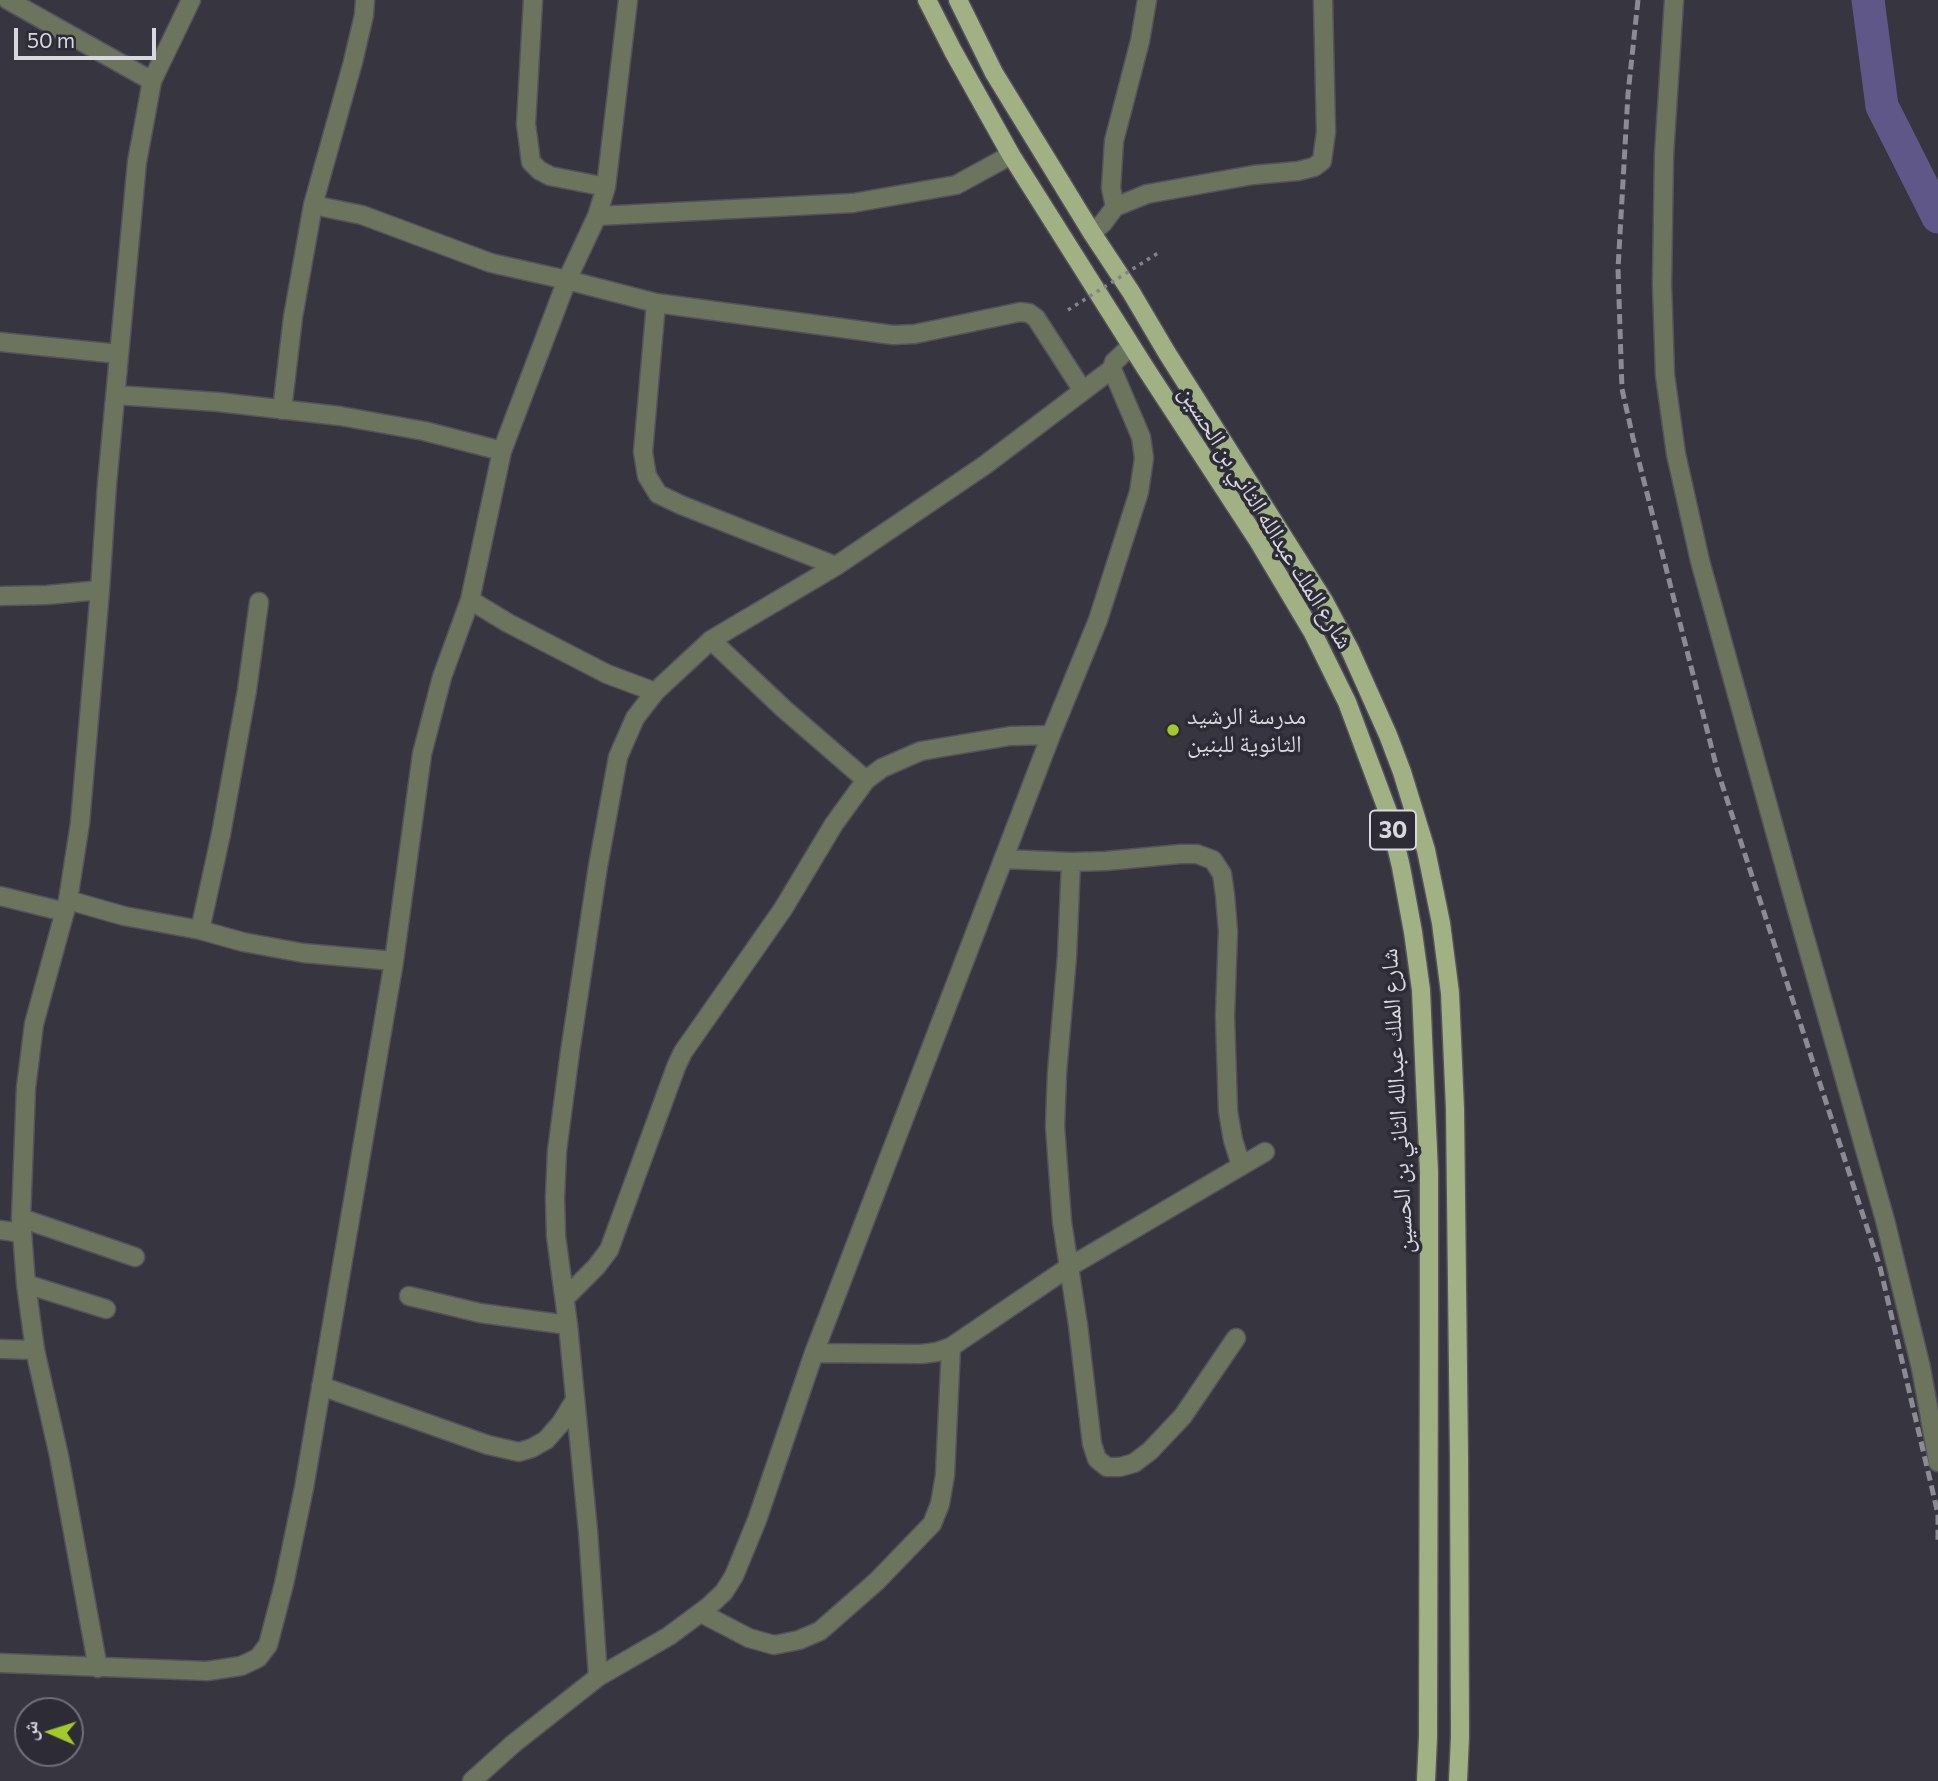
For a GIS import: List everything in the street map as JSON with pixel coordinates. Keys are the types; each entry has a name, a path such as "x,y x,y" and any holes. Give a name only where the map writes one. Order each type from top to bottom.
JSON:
{"main road":[{"name":"شارع الملك عبدالله الثاني بن الحسين","path":"928,0 1012,155 1313,633 1347,702 1388,812 1401,867 1421,990 1429,1172 1426,1781"},
{"name":"شارع الملك عبدالله الثاني بن الحسين","path":"958,0 994,73 1324,601 1350,650 1388,735 1426,850 1441,923 1450,993 1456,1171 1460,1737 1458,1781"},
{"path":"1429,1172 1456,1171"},
{"path":"1428,1737 1460,1737"}],"street":[{"path":"8,0 152,81"},
{"path":"98,1668 59,1456 35,1350 26,1284 21,1225 26,1088 34,1024 67,906 80,823 107,484 137,162 152,81 191,0"},
{"path":"282,410 293,317 313,205 353,62 365,0"},
{"path":"533,0 526,124 531,162 550,176 606,187"},
{"path":"0,1663 207,1671 241,1667 258,1658 268,1645 304,1488 394,961 422,754 442,677 470,600 502,452 567,280 597,216 606,187 628,0"},
{"path":"1115,207 1111,188 1114,141 1140,41 1146,0"},
{"path":"1092,233 1115,207 1147,194 1253,175 1298,171 1314,167 1322,160 1326,132 1323,0"},
{"path":"1674,0 1664,143 1662,284 1665,375 1676,454 1700,561 1885,1220 1921,1368 1938,1462"},
{"path":"597,216 853,203 956,185 1012,155"},
{"path":"313,205 362,215 491,263 656,303 893,335 915,334 1020,312 1029,313 1036,318 1083,391"},
{"path":"656,303 643,452 647,477 658,494 836,566"},
{"path":"0,342 119,354"},
{"path":"598,1677 588,1531 568,1325 556,1236 555,1197 557,1151 594,892 618,757 635,718 655,692 711,640 836,566 985,465 1112,369 1114,362 1131,346"},
{"path":"472,1781 513,1744 598,1677 668,1636 701,1613 723,1592 734,1576 757,1520 814,1353 1051,735 1098,620 1139,492 1144,458 1141,438 1112,369"},
{"path":"116,395 218,402 340,416 424,431 502,452"},
{"path":"0,596 100,590"},
{"path":"470,600 607,674 655,692"},
{"path":"200,930 221,834 247,690 259,602"},
{"path":"711,640 784,709 866,780"},
{"path":"565,1298 609,1250 683,1052 783,909 834,824 866,780 882,768 921,751 1010,736 1051,735"},
{"path":"1004,859 1071,862 1180,854 1213,860 1222,874 1228,931 1225,1016 1228,1111 1241,1165"},
{"path":"1071,862 1055,1126 1069,1267 1092,1444 1097,1459 1107,1467 1119,1467 1134,1463 1150,1451 1183,1416 1236,1338"},
{"path":"0,896 200,930 243,942 303,953 394,961"},
{"path":"814,1353 921,1354 951,1347 1069,1267 1265,1152"},
{"path":"0,1230 21,1225 135,1257"},
{"path":"26,1284 107,1309"},
{"path":"409,1296 480,1314 568,1325"},
{"path":"701,1613 749,1638 774,1645 799,1640 820,1631 877,1581 932,1524 940,1504 945,1475 951,1347"},
{"path":"0,1349 35,1350"},
{"path":"321,1386 488,1445 519,1452 546,1440 561,1423 575,1400"}],"path":[{"path":"1068,310 1158,253"}],"waterway":[{"path":"1868,0 1882,106 1938,217"}],"railway":[{"path":"1638,0 1628,94 1618,269 1622,389 1717,769 1880,1267 1938,1514 1938,1544"}],"place":[{"name":"مدرسة الرشيد الثانوية للبنين","path":"1173,730"}]}
